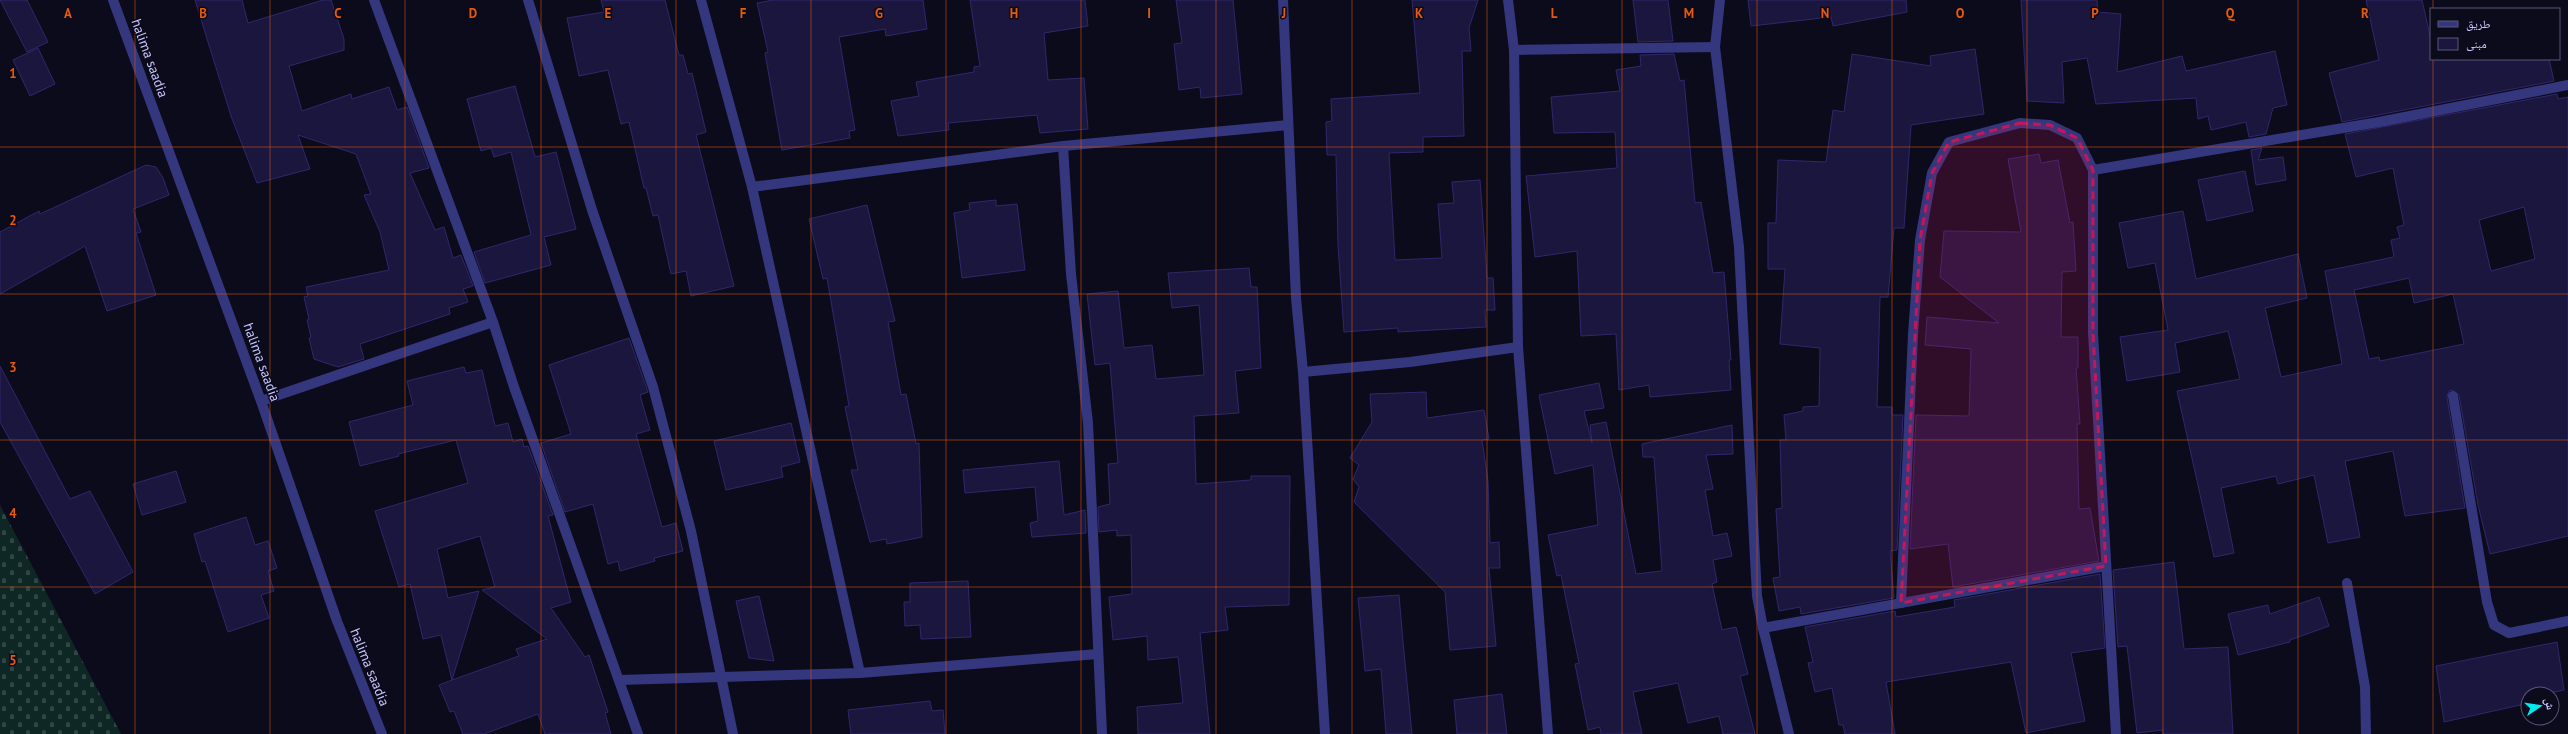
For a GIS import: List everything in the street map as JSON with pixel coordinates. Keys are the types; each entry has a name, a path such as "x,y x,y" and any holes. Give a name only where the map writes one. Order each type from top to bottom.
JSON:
{"street":[{"name":"halima saadia","path":"113,0 261,401 337,621 382,734"},
{"path":"374,0 493,322 514,387 638,734"},
{"path":"528,0 592,210 654,387 691,531 733,734"},
{"path":"701,0 752,187 860,673"},
{"path":"1282,0 1296,298 1303,372 1325,734"},
{"path":"1508,0 1514,50 1518,347 1548,734"},
{"path":"1720,0 1715,47 1739,247 1758,596 1763,628 1789,734"},
{"path":"1514,50 1715,47"},
{"path":"2093,170 2379,122 2568,85"},
{"path":"1901,603 1919,256 1932,173 1949,142 2020,123 2050,125 2077,138 2093,170 2093,333 2116,734"},
{"path":"752,187 1063,146 1288,125"},
{"path":"1063,146 1070,274 1088,422 1102,734"},
{"path":"261,401 493,322"},
{"path":"1303,372 1410,362 1518,347"},
{"path":"2453,396 2488,602 2494,625 2509,633 2568,621"},
{"path":"1763,628 2106,566"},
{"path":"2347,583 2365,686 2366,734"},
{"path":"619,680 860,673 1098,654"}],"highlighted area":[{"path":"2020,123 2050,125 2077,138 2093,170 2093,333 2106,566 1901,603 1920,240 1932,173 1949,142"}],"green space":[{"path":"0,505 121,734 0,734"}],"building":[{"path":"0,0 27,0 48,42 27,52"},
{"path":"195,0 242,0 248,23 323,0 331,0 344,39 344,50 289,66 302,111 351,94 352,99 389,87 397,110 407,107 429,168 410,173 435,230 444,227 453,258 461,255 473,286 463,289 468,302 449,308 450,314 360,344 364,359 338,367 314,359 309,338 311,337 307,320 309,319 304,297 308,296 306,287 389,270 380,232 364,195 371,194 356,154 298,135 310,169 257,183 231,116"},
{"path":"601,0 665,0 679,55 683,55 688,74 692,73 706,132 696,135 734,286 691,296 686,271 671,274 658,215 653,216 646,188 644,188 629,122 621,124 608,70 579,76 567,18 604,12"},
{"path":"773,0 923,0 927,29 886,36 885,29 839,37 855,130 849,131 850,138 782,150 765,53 768,52 757,3"},
{"path":"970,0 1085,0 1088,26 1044,33 1048,80 1084,78 1088,129 1040,133 1037,115 948,123 949,130 898,136 891,101 919,96 916,82 974,72 974,67 980,66"},
{"path":"1176,0 1233,0 1242,94 1201,98 1200,87 1179,90 1174,44 1182,43"},
{"path":"1412,0 1478,0 1469,28 1471,51 1462,51 1464,136 1423,137 1423,152 1389,153 1395,260 1442,258 1438,204 1454,203 1452,182 1480,180 1487,278 1493,278 1495,310 1485,310 1486,327 1398,332 1398,328 1344,332 1338,245 1336,155 1327,155 1326,122 1332,121 1331,99 1420,93"},
{"path":"1633,0 1668,0 1673,41 1638,42"},
{"path":"1748,0 1906,0 1907,12 1833,26 1831,17 1751,26"},
{"path":"2021,0 2097,0 2098,12 2121,14 2117,72 2182,56 2186,71 2275,51 2287,105 2273,108 2266,134 2249,137 2246,122 2211,130 2208,116 2198,119 2196,98 2096,104 2087,58 2062,62 2064,103 2027,101"},
{"path":"2366,0 2422,0 2430,36 2430,60 2549,60 2554,81 2342,122 2329,73 2379,60"},
{"path":"38,48 55,84 30,96 13,60"},
{"path":"1975,49 1984,114 1911,125 1904,228 1894,228 1888,297 1880,297 1877,407 1892,407 1892,415 1903,415 1897,550 1890,551 1894,598 1801,614 1800,607 1779,611 1773,578 1780,577 1776,509 1782,508 1780,440 1786,440 1784,415 1803,411 1803,407 1819,406 1820,348 1780,344 1785,269 1768,269 1768,223 1776,223 1778,160 1826,162 1833,110 1844,112 1852,54 1931,66 1930,56"},
{"path":"1674,54 1680,81 1684,80 1695,203 1701,202 1713,273 1724,272 1731,360 1729,360 1731,390 1650,397 1649,385 1619,390 1616,334 1581,336 1577,251 1535,257 1526,176 1617,168 1615,132 1554,133 1551,97 1620,91 1616,70 1641,66 1640,55"},
{"path":"515,86 535,157 556,152 576,229 544,237 551,265 485,283 474,252 531,235 511,152 494,157 491,148 481,151 467,99"},
{"path":"2557,94 2558,99 2568,97 2568,536 2490,554 2478,505 2459,395 2452,390 2449,391 2447,397 2465,508 2405,516 2393,451 2345,461 2360,537 2328,543 2314,475 2278,484 2276,476 2221,488 2234,553 2214,557 2177,391 2240,379 2228,331 2175,343 2180,372 2127,381 2120,337 2168,330 2155,263 2128,268 2119,223 2183,211 2196,279 2298,254 2307,298 2265,308 2281,377 2342,364 2325,271 2394,257 2391,240 2400,238 2397,227 2404,225 2393,168 2356,177 2345,134","holes":["2524,207 2535,259 2491,271 2479,220","2409,278 2414,303 2453,294 2464,344 2380,361 2379,357 2369,359 2354,290"]},
{"path":"2262,148 2258,160 2283,157 2286,180 2256,185 2251,150"},
{"path":"2039,154 2041,163 2058,160 2070,223 2073,222 2076,271 2062,272 2061,337 2078,337 2078,368 2076,368 2080,424 2077,424 2079,509 2090,508 2099,561 1953,587 1948,544 1910,549 1916,415 1969,416 1971,349 1925,345 1927,317 1999,323 1940,277 1944,231 2021,232 2008,159"},
{"path":"146,165 156,167 163,178 169,195 133,209 141,232 136,233 156,295 107,311 85,246 0,294 0,232 39,211 40,214"},
{"path":"2245,171 2253,211 2207,221 2198,180"},
{"path":"996,200 996,206 1017,204 1025,270 962,278 954,213 970,210 969,203"},
{"path":"867,205 895,321 888,322 901,395 906,394 916,444 919,443 922,537 887,544 886,539 870,542 851,470 858,470 845,407 849,406 827,278 823,279 809,219"},
{"path":"1249,268 1251,287 1257,287 1261,368 1235,371 1239,413 1194,416 1196,484 1251,480 1251,476 1290,476 1289,605 1225,607 1228,630 1200,633 1210,734 1138,734 1137,707 1183,703 1178,657 1148,660 1147,636 1113,640 1109,597 1132,594 1131,535 1117,536 1117,530 1099,532 1098,507 1110,504 1108,464 1118,463 1110,363 1095,365 1087,294 1118,291 1124,348 1152,345 1156,379 1204,375 1199,305 1172,308 1168,273"},
{"path":"629,338 648,392 640,395 650,430 636,434 662,527 676,523 683,551 654,558 655,561 620,571 618,561 608,564 593,504 565,512 541,443 571,434 549,365"},
{"path":"0,366 70,499 90,491 133,572 95,594 0,422"},
{"path":"464,367 466,373 482,370 495,426 508,423 513,442 522,439 524,447 528,446 553,515 548,516 571,602 551,608 585,657 589,655 608,712 605,713 611,734 545,734 538,714 484,734 463,734 454,711 450,712 439,685 452,680 441,635 423,639 410,584 399,587 375,511 468,483 456,440 398,454 399,456 360,466 349,422 413,405 407,381","holes":["480,536 495,587 482,590 547,639 516,649 519,656 452,680 479,591 448,598 437,549"]},
{"path":"1599,383 1604,408 1584,411 1592,443 1590,425 1606,422 1636,574 1662,571 1654,457 1643,457 1642,444 1732,425 1733,454 1706,455 1713,489 1705,490 1713,536 1727,533 1732,556 1713,560 1717,582 1712,584 1722,630 1736,627 1748,674 1740,676 1755,734 1723,734 1719,716 1688,723 1678,683 1633,692 1642,734 1601,734 1600,727 1588,730 1575,664 1579,663 1561,575 1557,576 1548,535 1598,525 1593,465 1555,474 1539,395"},
{"path":"1426,392 1427,418 1484,410 1489,439 1482,440 1488,481 1490,543 1499,542 1500,568 1489,568 1496,646 1450,650 1445,592 1354,502 1359,487 1353,479 1359,465 1350,458 1372,422 1370,394"},
{"path":"791,423 800,462 781,467 783,477 726,490 714,441"},
{"path":"1059,461 1064,515 1085,510 1086,533 1032,537 1030,523 1038,521 1035,487 965,493 963,470"},
{"path":"176,471 186,502 142,515 133,484"},
{"path":"246,517 255,545 268,541 277,568 268,571 274,591 261,595 269,618 228,632 205,561 202,562 194,534"},
{"path":"2174,562 2184,649 2228,647 2233,734 2163,734 2163,730 2137,733 2127,646 2118,647 2113,570"},
{"path":"2100,574 2105,648 2071,653 2085,721 2026,733 2011,662 1886,682 1895,734 1845,734 1843,725 1839,725 1832,688 1815,692 1808,663 1813,662 1805,627 1895,611 1896,617 1955,607 1954,600"},
{"path":"968,581 971,637 921,639 920,625 905,626 904,602 910,602 910,583"},
{"path":"1399,595 1412,734 1386,734 1381,669 1365,671 1358,598"},
{"path":"759,596 774,661 749,658 736,601"},
{"path":"2319,597 2329,626 2290,640 2290,642 2238,655 2228,614 2268,605 2270,614"},
{"path":"2557,642 2564,690 2560,691 2560,686 2520,686 2520,705 2444,722 2436,666"},
{"path":"1502,694 1507,734 1457,734 1454,700"},
{"path":"930,701 932,711 943,710 945,734 851,734 848,710"}]}
